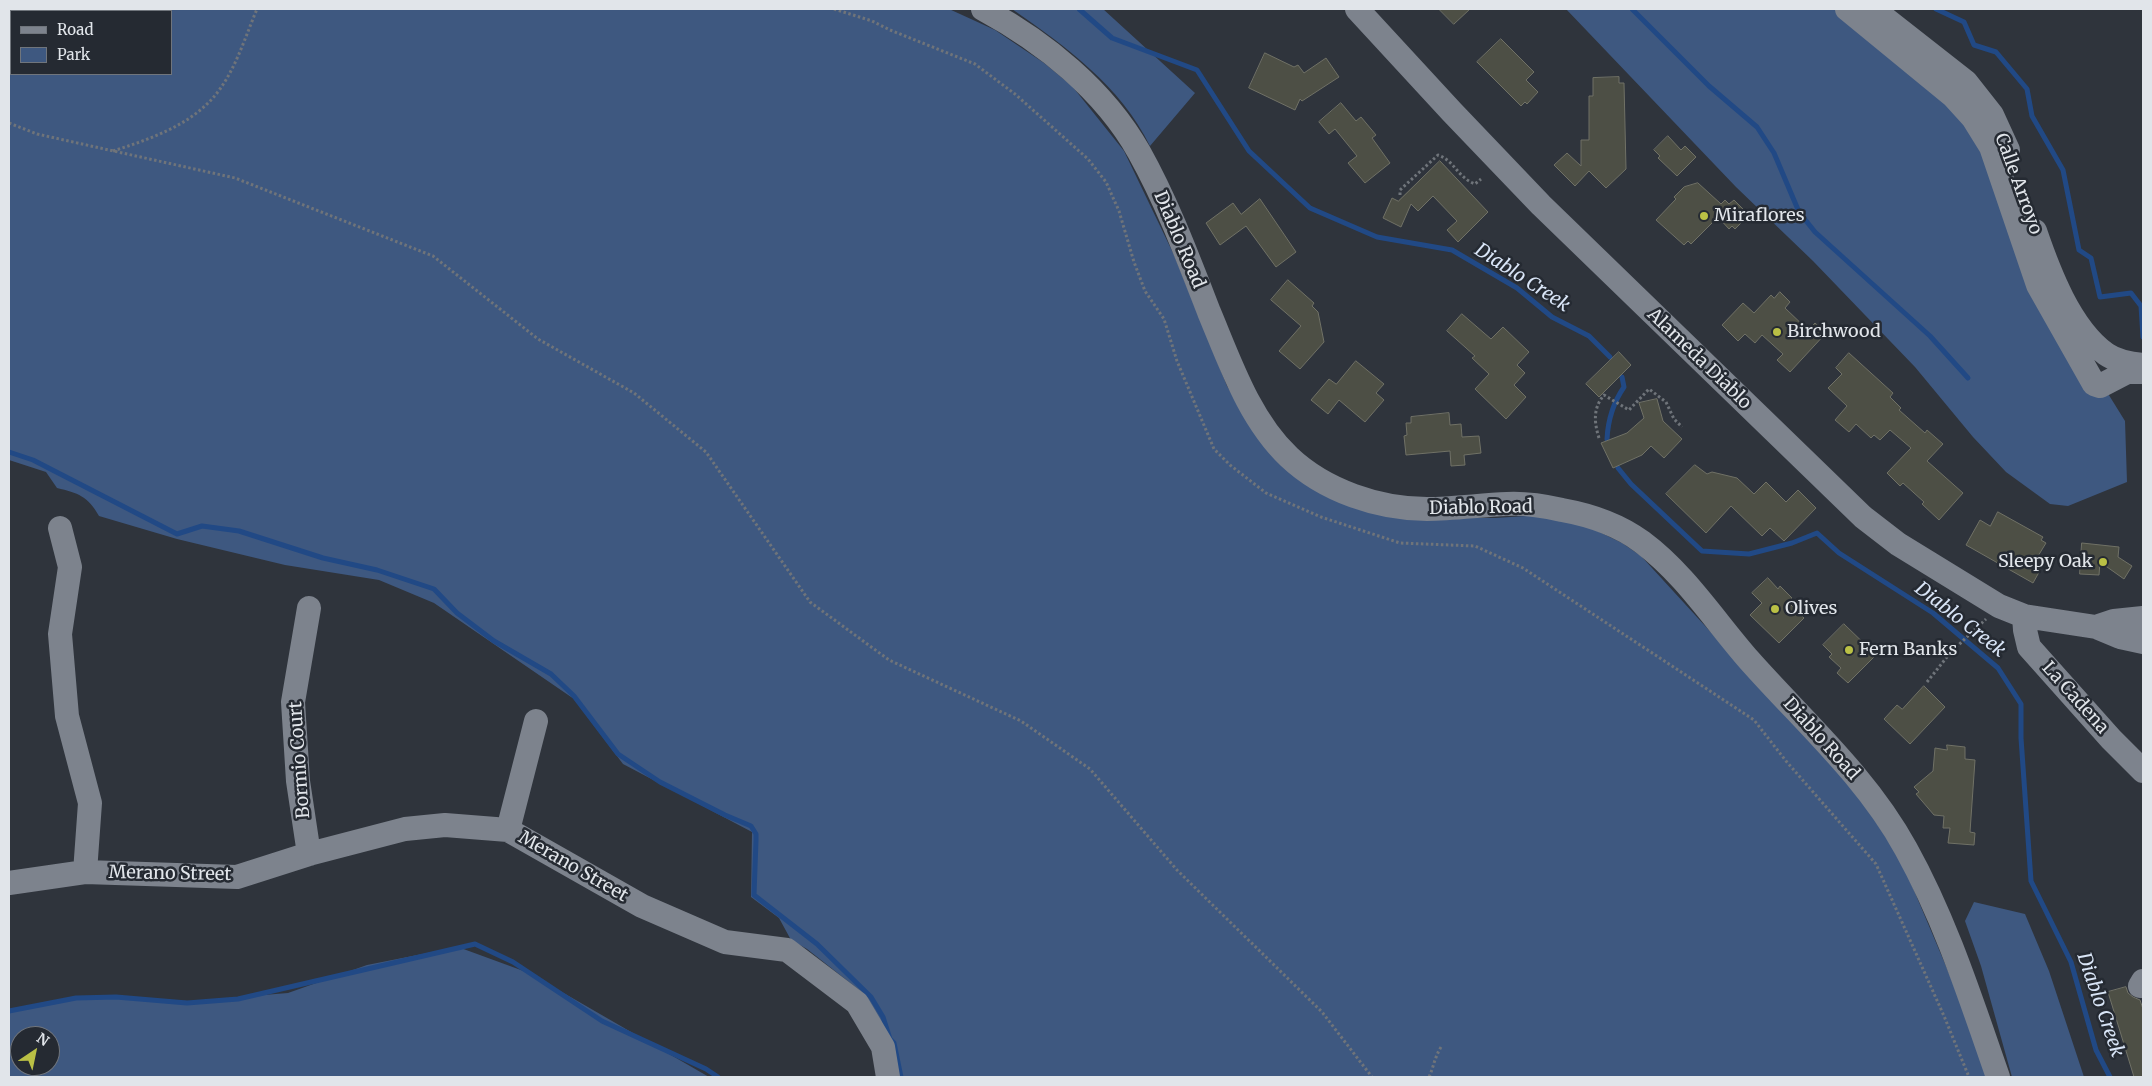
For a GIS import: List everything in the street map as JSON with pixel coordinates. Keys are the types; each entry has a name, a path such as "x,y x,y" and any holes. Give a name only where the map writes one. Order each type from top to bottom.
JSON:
{"street":[{"name":"Diablo Road","path":"983,9 1020,30 1068,67 1095,93 1127,134 1156,185 1242,388 1270,436 1296,463 1320,480 1347,493 1406,508 1443,509 1510,504 1541,506 1586,516 1619,528 1642,542 1675,571 1749,660 1845,763 1895,830 1912,860 1935,909 1970,996 1998,1077"},
{"name":"Alameda Diablo","path":"1357,9 1458,119 1536,200 1863,517 1898,544 1999,606 2024,616 2096,627 2120,637 2143,642"},
{"path":"1847,9 1953,96 1973,118 1991,147 2038,286 2094,384 2100,386 2127,372 2143,372"},
{"name":"Calle Arroyo","path":"1873,9 1966,82 1992,115 2010,156 2038,238 2065,302 2084,333 2108,355 2134,364 2143,365"},
{"path":"60,528 70,567 60,634 67,716 90,803 85,872"},
{"name":"Bormio Court","path":"309,608 293,702 298,781 309,854"},
{"name":"La Cadena","path":"2024,616 2025,630 2030,647 2111,739 2143,771"},
{"name":"Alameda Diablo","path":"2096,627 2114,621 2143,618"},
{"path":"508,830 536,720"},
{"name":"Merano Street","path":"9,883 85,872 237,877 309,854 405,829 445,825 508,830 642,906 725,942 754,944 787,950 857,1003 883,1047 888,1077"}],"path":[{"path":"112,151 148,140 182,123 207,105 221,88 236,59 257,9"},
{"path":"834,9 872,21 975,64 1015,94 1088,159 1106,182 1119,211 1145,291 1164,319 1177,361 1214,449 1230,465 1266,493 1321,517 1400,543 1476,546 1523,568 1754,720 1786,761 1876,864 1969,1077"},
{"path":"9,123 36,134 235,178 433,256 538,339 634,394 706,452 810,602 889,660 1021,721 1090,769 1177,870 1322,1012 1372,1077"},
{"path":"1400,195 1400,190 1438,155 1452,163 1461,177 1467,181 1475,184 1481,179"},
{"path":"1599,438 1595,414 1600,399 1604,395 1629,410 1649,388 1666,402 1674,419 1682,427"},
{"path":"1927,682 1951,652 1986,619"},
{"path":"1429,1077 1433,1069 1432,1062 1441,1047"}],"green space":[{"path":"9,9 949,9 995,30 1044,63 1072,86 1124,151 1174,255 1227,386 1257,434 1396,518 1495,518 1542,515 1587,526 1622,543 1641,556 1827,759 1867,808 1902,862 1951,978 1989,1077 896,1077 863,993 807,949 791,940 779,918 751,897 752,832 623,764 574,699 434,603 379,580 285,565 177,539 99,516 91,504 82,496 57,488 46,472 9,460"},
{"path":"1012,9 1103,9 1195,93 1150,146 1124,104 1108,86 1071,53"},
{"path":"1566,9 1859,9 1978,105 2029,233 2107,392 2125,421 2127,482 2068,506 2050,504 2006,472 1973,437 1915,367 1813,261 1736,187"},
{"path":"1974,902 2025,914 2049,971 2084,1077 2012,1077 1981,966 1965,921"},
{"path":"458,947 529,973 709,1077 9,1077 9,1010 86,998 191,1001 288,993 367,965"}],"building":[{"path":"1439,9 1470,9 1454,24"},
{"path":"1501,39 1534,72 1526,80 1538,92 1527,104 1525,102 1521,106 1477,62"},
{"path":"1265,53 1294,67 1298,65 1304,73 1326,58 1339,77 1302,101 1300,99 1295,110 1249,88"},
{"path":"1619,77 1619,83 1624,83 1626,169 1606,188 1589,171 1575,186 1554,165 1567,153 1581,166 1581,140 1589,140 1589,96 1593,96 1593,78"},
{"path":"1341,103 1356,121 1361,117 1376,135 1372,138 1390,163 1365,183 1348,163 1357,156 1335,129 1329,134 1319,122"},
{"path":"1668,136 1681,150 1685,146 1696,157 1677,176 1658,158 1660,156 1654,150"},
{"path":"1440,161 1488,212 1458,242 1447,230 1457,221 1433,196 1418,211 1411,204 1401,227 1383,218 1392,198 1398,201"},
{"name":"Miraflores","path":"1698,183 1721,204 1725,200 1729,204 1734,200 1749,215 1735,229 1732,226 1729,229 1718,217 1691,244 1688,241 1684,245 1656,220 1676,199 1674,197 1684,187"},
{"path":"1260,199 1296,252 1276,267 1246,226 1220,245 1206,223 1233,203 1241,214"},
{"path":"1288,280 1314,303 1312,306 1318,312 1324,342 1300,369 1279,351 1301,326 1271,300"},
{"name":"Birchwood","path":"1780,292 1790,302 1785,308 1808,330 1815,323 1826,333 1790,372 1777,360 1783,354 1762,335 1755,343 1745,334 1738,341 1722,325 1743,303 1754,313 1771,295 1774,298"},
{"path":"1462,314 1491,339 1503,327 1529,352 1517,365 1525,373 1514,385 1526,397 1506,419 1475,389 1489,374 1472,358 1475,356 1447,331"},
{"path":"1619,352 1631,365 1599,397 1586,384"},
{"path":"1849,353 1893,393 1890,397 1901,408 1899,410 1925,433 1927,430 1943,444 1927,461 1963,493 1939,520 1922,504 1924,502 1903,483 1900,486 1887,473 1911,448 1890,430 1880,440 1874,435 1871,438 1856,424 1849,432 1835,420 1847,406 1828,388 1842,374 1836,368"},
{"path":"1356,361 1384,384 1376,393 1384,400 1365,422 1339,400 1328,414 1311,400 1329,379 1336,384"},
{"path":"1657,399 1663,421 1682,439 1664,458 1651,446 1642,455 1613,468 1601,443 1627,433 1644,418 1639,403"},
{"path":"1449,413 1450,425 1461,424 1462,437 1479,436 1481,453 1464,455 1465,465 1451,466 1450,451 1406,455 1404,436 1407,435 1406,423 1411,423 1411,417"},
{"path":"1695,465 1707,474 1712,472 1737,478 1754,494 1766,482 1786,502 1798,490 1816,508 1784,541 1770,528 1762,536 1731,506 1706,533 1666,494"},
{"path":"1998,512 2043,537 2041,540 2046,543 2035,561 2043,565 2033,583 1966,545 1980,520 1990,526"},
{"name":"Sleepy Oak","path":"2082,543 2119,547 2118,557 2132,566 2124,579 2100,562 2099,575 2080,574"},
{"name":"Olives","path":"1768,578 1778,589 1780,586 1792,598 1788,602 1804,618 1779,643 1750,615 1762,603 1752,593"},
{"name":"Fern Banks","path":"1844,624 1876,655 1848,683 1837,673 1841,668 1829,657 1832,654 1823,645"},
{"path":"1924,686 1945,707 1910,744 1884,719 1897,705 1902,709"},
{"path":"1947,745 1965,747 1965,759 1975,760 1970,832 1975,833 1974,845 1948,843 1950,828 1943,828 1944,816 1934,815 1916,794 1919,792 1914,787 1933,771 1935,748 1947,750"},
{"path":"2126,987 2128,993 2140,1000 2143,1009 2143,1077 2134,1077 2108,992"}],"waterway":[{"name":"Diablo Creek","path":"1079,9 1112,38 1197,70 1249,151 1310,208 1377,237 1452,250 1517,288 1552,317 1589,336 1610,357"},
{"path":"1632,9 1709,86 1757,127 1774,153 1799,212 1815,232 1930,336 1968,378"},
{"path":"1936,9 1964,22 1974,45 1996,52 2027,89 2032,116 2063,170 2079,250 2091,258 2100,297 2131,293 2141,306 2143,337"},
{"name":"Diablo Creek","path":"1607,439 1612,412 1624,387 1622,377"},
{"path":"9,452 33,460 177,534 202,526 239,531 323,558 377,570 434,589 457,613 494,641 551,674 574,696 618,754 660,782 751,826 756,834 754,895 817,944 871,997 883,1017 890,1039 894,1043 901,1077"},
{"name":"Diablo Creek","path":"1618,468 1631,484 1702,551 1749,554 1792,543 1817,533 1839,553 1933,613 1998,668 2021,704 2021,738 2031,881 2071,962 2096,1050 2110,1077"},
{"path":"9,1011 76,998 116,997 187,1003 238,999 475,944 513,962 602,1021 706,1069 718,1077"}],"place":[{"name":"Miraflores","path":"1704,216"},
{"name":"Birchwood","path":"1777,332"},
{"name":"Sleepy Oak","path":"2103,562"},
{"name":"Olives","path":"1775,609"},
{"name":"Fern Banks","path":"1849,650"}]}
